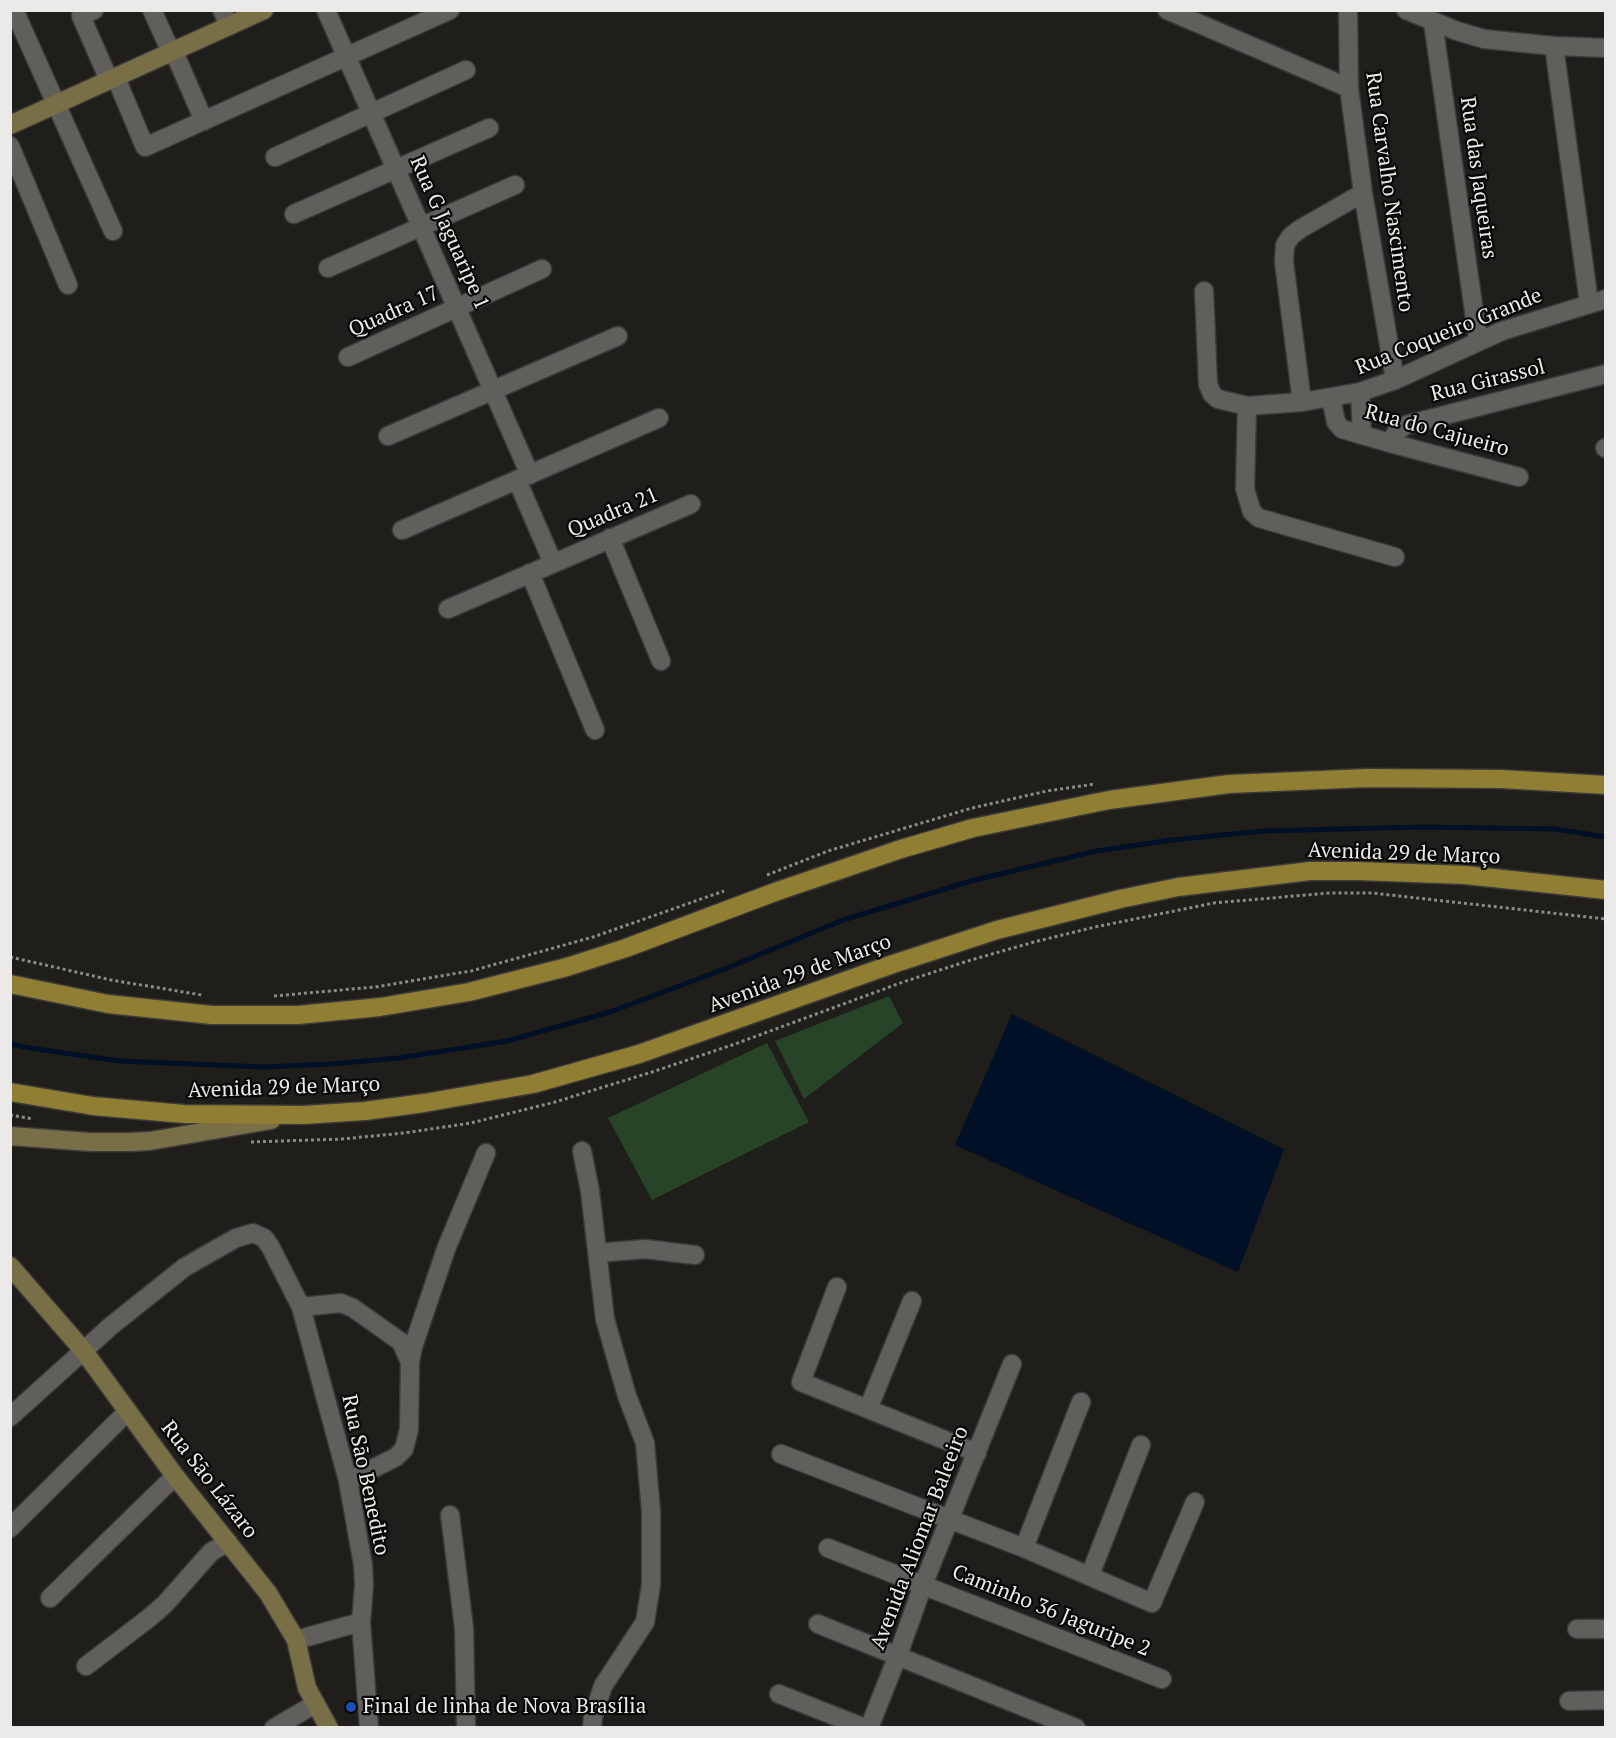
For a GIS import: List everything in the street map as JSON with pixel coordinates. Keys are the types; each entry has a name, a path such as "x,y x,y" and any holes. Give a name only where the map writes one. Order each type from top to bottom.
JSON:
{"main road":[{"path":"10,125 172,52 226,18 264,10"},
{"path":"10,984 108,1004 212,1015 298,1015 380,1007 469,992 567,967 901,849 973,828 1109,800 1229,784 1357,778 1501,779 1605,785"},
{"name":"Avenida 29 de Março","path":"10,1092 93,1106 173,1113 303,1115 365,1111 533,1084 639,1054 997,930 1178,887 1310,871 1358,870 1465,876 1605,890"},
{"path":"10,979 39,991"},
{"path":"10,1136 90,1143 150,1141 303,1115"},
{"name":"Rua São Lázaro","path":"10,1266 83,1350 175,1476 268,1593 296,1640 307,1688 329,1728"}],"street":[{"path":"14,10 113,231"},
{"path":"152,10 204,121"},
{"name":"Rua G Jaguaripe 1","path":"326,10 494,389 553,563"},
{"path":"88,13 113,79 145,147 450,10"},
{"path":"1167,10 1349,88"},
{"name":"Rua Carvalho Nascimento","path":"1348,10 1349,88 1363,193 1395,380"},
{"path":"1406,10 1433,22 1484,39 1605,48"},
{"name":"Rua das Jaqueiras","path":"1433,22 1478,340"},
{"path":"1554,46 1597,301"},
{"path":"275,157 466,70"},
{"path":"294,214 489,128"},
{"path":"10,146 68,285"},
{"path":"328,268 515,185"},
{"path":"1302,402 1284,262 1285,245 1300,229 1363,193"},
{"name":"Quadra 17","path":"348,357 542,269"},
{"name":"Rua Coqueiro Grande","path":"1204,291 1209,384 1212,394 1218,399 1247,406 1302,402 1360,393 1395,380 1478,340 1597,301"},
{"path":"388,436 618,336"},
{"name":"Rua Girassol","path":"1390,443 1397,431 1406,424 1605,374"},
{"path":"1360,393 1362,435"},
{"name":"Rua do Cajueiro","path":"1331,398 1336,422 1342,429 1519,477"},
{"path":"1247,406 1245,489 1252,512 1259,518 1395,557"},
{"path":"402,530 659,418"},
{"name":"Quadra 21","path":"448,609 691,504"},
{"path":"610,538 661,661"},
{"path":"530,573 596,730"},
{"path":"582,1151 590,1191 605,1319 627,1396 645,1443 651,1511 651,1585 645,1622 603,1686 593,1716 592,1728"},
{"path":"348,1482 396,1457 404,1449 409,1430 410,1362 415,1338 446,1249 486,1153"},
{"name":"Rua São Benedito","path":"83,1350 185,1267 236,1238 253,1233 264,1238 301,1307 348,1482 363,1565 361,1622 369,1728"},
{"path":"597,1253 645,1249 695,1255"},
{"path":"837,1287 801,1382 977,1452"},
{"path":"868,1409 912,1301"},
{"path":"301,1307 341,1303 353,1308 401,1342 410,1362"},
{"path":"10,1417 83,1350"},
{"name":"Avenida Aliomar Baleeiro","path":"867,1728 1012,1364"},
{"path":"1024,1548 1081,1402"},
{"path":"10,1528 127,1412"},
{"path":"1090,1575 1141,1445"},
{"path":"781,1454 1024,1548 1152,1603 1195,1502"},
{"path":"50,1598 175,1476"},
{"path":"450,1515 464,1628 466,1728"},
{"path":"86,1666 149,1618 165,1604 211,1552 228,1542"},
{"name":"Caminho 36 Jaguripe 2","path":"828,1548 1162,1679"},
{"path":"296,1640 361,1622"},
{"path":"818,1624 1076,1728"},
{"path":"1576,1629 1605,1629"},
{"path":"779,1694 867,1728"},
{"path":"1569,1701 1605,1700"},
{"path":"274,1728 315,1704"}],"path":[{"path":"250,1142 342,1139 471,1123 555,1102 652,1072 903,982 1003,951 1095,927 1214,903 1329,893 1372,893 1605,919"},
{"path":"10,1115 35,1119"}],"green space":[{"path":"889,996 903,1023 804,1099 775,1041"},
{"path":"767,1043 809,1122 652,1200 608,1118"}],"water":[{"path":"1012,1014 1284,1149 1238,1272 955,1145"}],"waterway":[{"path":"10,1044 119,1061 264,1067 399,1058 507,1041 610,1012 727,968 843,920 971,881 1096,851 1172,840 1263,831 1423,827 1554,829 1606,837"}],"place":[{"name":"Final de linha de Nova Brasília","path":"351,1707"}]}
